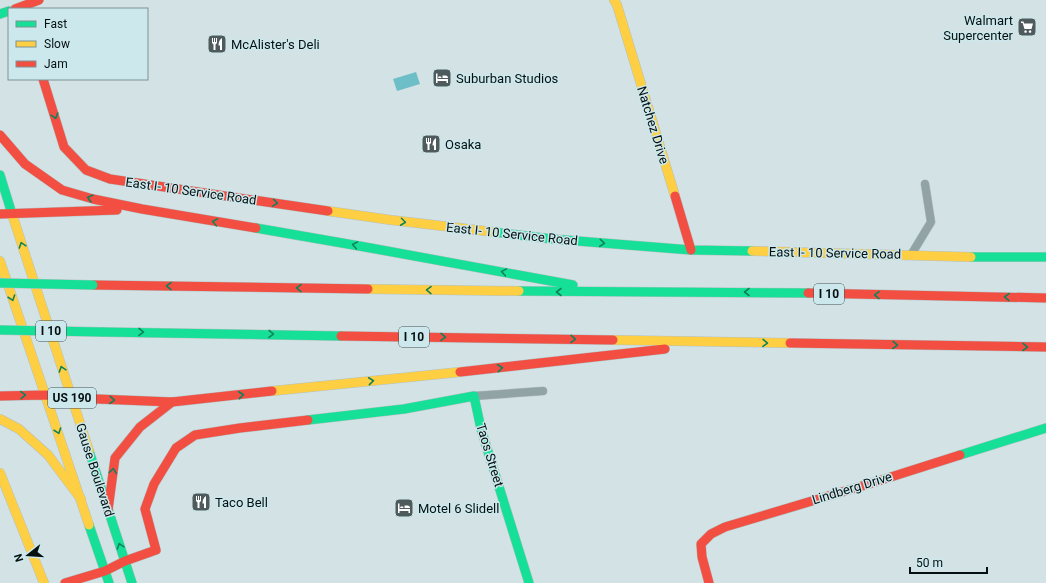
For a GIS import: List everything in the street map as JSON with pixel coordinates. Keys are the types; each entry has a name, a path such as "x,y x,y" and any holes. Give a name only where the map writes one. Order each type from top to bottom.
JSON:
{"main road":[{"path":"19,8 39,0"},
{"name":"Natchez Drive","path":"614,0 618,4 691,250"},
{"name":"East I- 10 Service Road","path":"43,80 64,147 86,170 110,179 413,223 552,239 691,250 1046,257"},
{"path":"0,135 25,164 62,190 92,200 365,247 612,292"},
{"name":"Gause Boulevard","path":"0,175 132,583"},
{"path":"0,214 142,209"},
{"name":"Gause Boulevard","path":"0,261 109,583"},
{"name":"I 10","path":"0,283 527,292 777,292 1046,298"},
{"name":"I 10","path":"0,330 1046,347"},
{"path":"0,396 45,394 72,398 172,402 726,342"},
{"path":"65,583 105,571 125,561 156,550 144,509 154,484 176,448 195,435 240,428 404,409 474,396"},
{"name":"Taos Street","path":"474,396 481,429 529,583"},
{"path":"108,510 115,458 140,427 172,402"},
{"path":"0,419 20,429 48,455 81,499"},
{"name":"Lindberg Drive","path":"709,583 702,557 701,544 711,534 725,527 1046,428"},
{"path":"0,473 4,479 44,583"}],"street":[{"path":"911,255 931,222 925,184"},
{"path":"474,396 543,391"}],"water":[{"path":"416,72 420,84 397,91 393,79"}],"traffic: fast":[{"path":"0,14 8,11"},
{"path":"0,175 12,214"},
{"path":"256,228 573,285"},
{"path":"494,232 552,239 691,250 752,251"},
{"path":"971,257 1046,257"},
{"path":"0,283 93,285"},
{"path":"519,291 808,293"},
{"path":"0,330 102,332"},
{"path":"102,332 341,336"},
{"path":"308,420 404,409 474,396 481,429 529,583"},
{"path":"960,455 1046,428"},
{"path":"89,451 132,583"},
{"path":"89,525 109,583"}],"traffic: slow":[{"path":"614,0 617,5 675,196"},
{"path":"328,211 494,232"},
{"path":"12,214 89,451"},
{"path":"752,251 971,257"},
{"path":"0,261 89,525"},
{"path":"368,289 519,291"},
{"path":"613,340 790,343"},
{"path":"272,391 460,372"},
{"path":"0,419 19,429 48,455 81,499"},
{"path":"0,473 44,583"}],"traffic: jam":[{"path":"18,8 39,0"},
{"path":"43,80 64,147 86,170 110,179 328,211"},
{"path":"0,135 25,164 62,190 93,199 142,209 256,228"},
{"path":"675,196 691,250"},
{"path":"0,214 117,210"},
{"path":"93,285 368,289"},
{"path":"808,293 1046,298"},
{"path":"341,336 613,340"},
{"path":"790,343 1046,347"},
{"path":"460,372 665,349"},
{"path":"0,396 45,395 72,398 172,402 272,391"},
{"path":"108,510 115,458 140,427 172,402"},
{"path":"65,583 105,571 125,561 156,550 145,509 154,484 176,448 195,435 308,420"},
{"path":"709,583 702,557 701,544 711,534 725,527 960,455"}],"place":[{"name":"Walmart Supercenter","path":"1027,27"},
{"name":"McAlister's Deli","path":"217,44"},
{"name":"Suburban Studios","path":"442,78"},
{"name":"Osaka","path":"431,144"},
{"name":"Taco Bell","path":"201,502"},
{"name":"Motel 6 Slidell","path":"404,508"}]}
